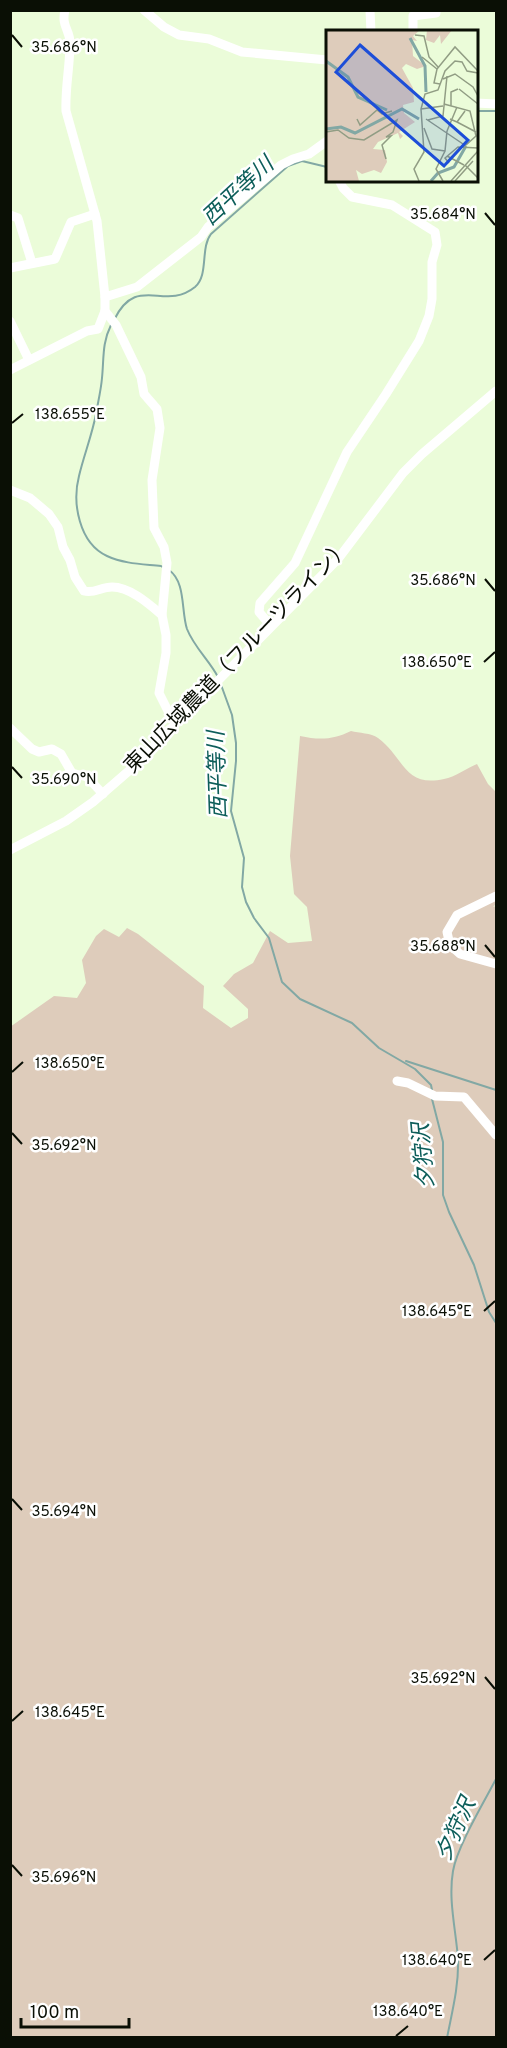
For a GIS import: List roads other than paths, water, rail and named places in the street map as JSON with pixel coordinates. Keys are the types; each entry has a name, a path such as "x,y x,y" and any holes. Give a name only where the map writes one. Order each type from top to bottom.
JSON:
{"street":[{"path":"65,10 63,22 70,41 66,111 95,214 107,314 116,325 141,377 144,394 157,409 160,428 152,469 154,528 164,547 167,569 162,615 166,635 166,653 159,693 170,715"},
{"path":"144,10 164,27 179,35 209,39 242,52 326,60"},
{"path":"369,10 371,30"},
{"path":"413,30 413,16 436,13 436,10"},
{"path":"477,104 496,104"},
{"path":"105,297 136,287 201,237 208,227 281,165 309,154 326,142"},
{"path":"271,626 259,612 260,603 295,563 347,452 419,341 429,316 432,299 432,262 437,245 435,232 392,205 352,197 340,182"},
{"path":"10,268 54,259 71,222 95,214"},
{"path":"10,215 18,218 32,264"},
{"path":"10,369 87,331 98,329 107,314"},
{"path":"10,321 29,360"},
{"name":"東山広域農道（フルーツライン）","path":"10,850 66,821 103,794 131,769 338,559 403,473 496,391"},
{"path":"10,490 30,498 49,514 58,527 75,577 84,591 91,593 112,587 136,595 162,615"},
{"path":"10,728 32,749 39,752 52,749 61,754 72,773 87,777 103,794"},
{"path":"496,896 457,915 447,932 450,945 460,954 496,964"},
{"path":"397,1081 408,1083 435,1096 464,1097 496,1135"}],"waterway":[{"name":"西平等川","path":"477,111 496,111"},
{"name":"西平等川","path":"114,320 123,306 132,299 142,295 184,294 195,287 202,276 206,246 211,234 288,166 302,161 326,167"},
{"name":"西平等川","path":"111,325 105,344 102,382 96,414 77,487 77,510 84,532 97,550 113,559 164,568"},
{"name":"西平等川","path":"169,570 181,589 185,622 190,636 218,677"},
{"name":"西平等川","path":"220,682 232,715 236,743 231,811 244,858 242,887 254,918 269,938 282,982 300,999 352,1023 379,1048 415,1069 431,1085 432,1090"},
{"path":"406,1061 496,1090"},
{"name":"夕狩沢","path":"432,1099 443,1142 443,1195 474,1265 489,1312 496,1323"},
{"name":"夕狩沢","path":"447,2038 458,1969 452,1904 453,1871 465,1837 496,1779"}]}
